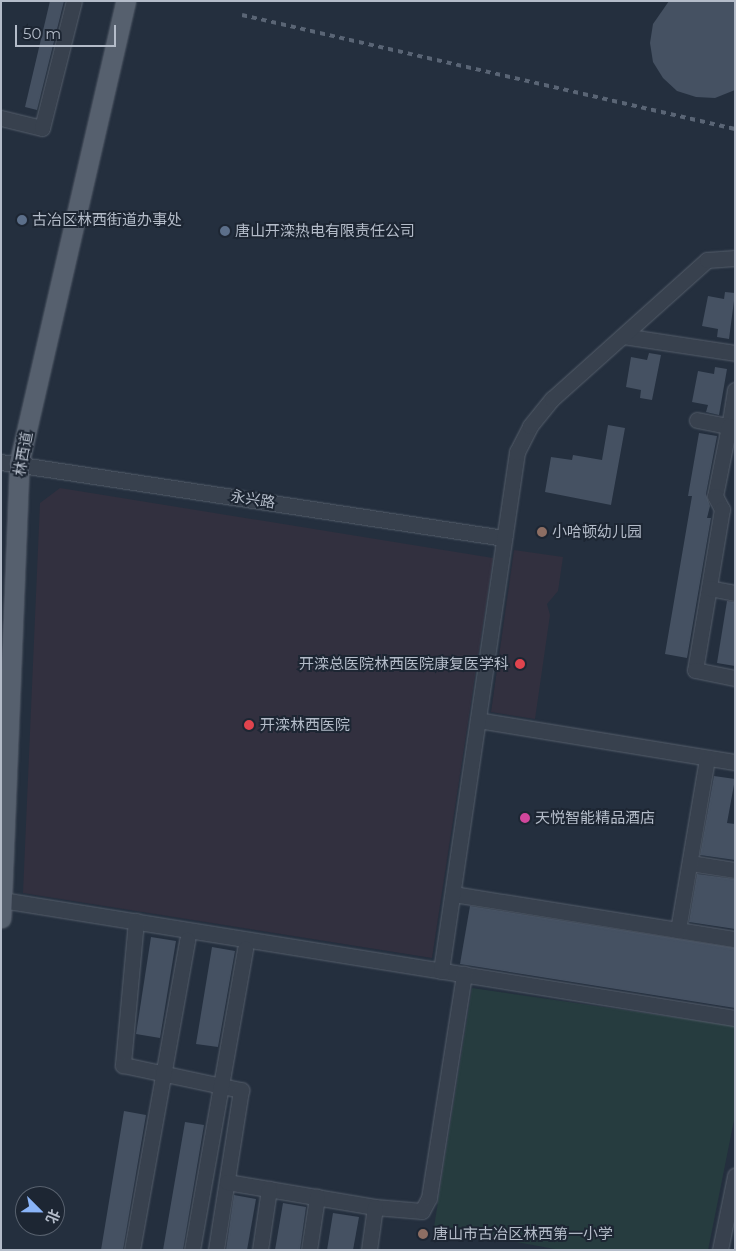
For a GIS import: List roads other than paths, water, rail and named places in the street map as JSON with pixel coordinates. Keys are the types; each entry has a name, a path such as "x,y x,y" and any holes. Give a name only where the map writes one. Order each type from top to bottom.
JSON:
{"main road":[{"name":"林西道","path":"1,918 10,463 126,1"}],"street":[{"path":"1,118 42,128 74,1"},
{"path":"442,971 517,452 530,426 552,399 708,260 735,258"},
{"path":"623,336 735,353"},
{"path":"735,390 732,426 715,496 728,510 709,588 695,670 735,678"},
{"path":"697,420 732,426"},
{"name":"永兴路","path":"10,463 504,538"},
{"path":"709,588 735,593"},
{"path":"478,720 735,762"},
{"path":"678,930 708,758"},
{"path":"690,863 735,870"},
{"path":"453,894 735,939"},
{"path":"2,900 735,1018"},
{"path":"136,921 123,1065 222,1084 241,1090 216,1250"},
{"path":"132,1250 187,940"},
{"path":"192,1250 245,949"},
{"path":"227,1182 375,1207 422,1212 429,1198 464,974"},
{"path":"720,1250 735,1176"},
{"path":"260,1250 269,1189"},
{"path":"309,1250 317,1197"},
{"path":"369,1250 375,1207"}],"railway":[{"path":"242,15 735,129"}],"place":[{"name":"古冶区林西街道办事处","path":"22,220"},
{"name":"唐山开滦热电有限责任公司","path":"225,231"},
{"name":"小哈顿幼儿园","path":"542,532"},
{"name":"开滦总医院林西医院康复医学科","path":"520,664"},
{"name":"开滦林西医院","path":"249,725"},
{"name":"天悦智能精品酒店","path":"525,818"},
{"name":"唐山市古冶区林西第一小学","path":"423,1234"}]}
